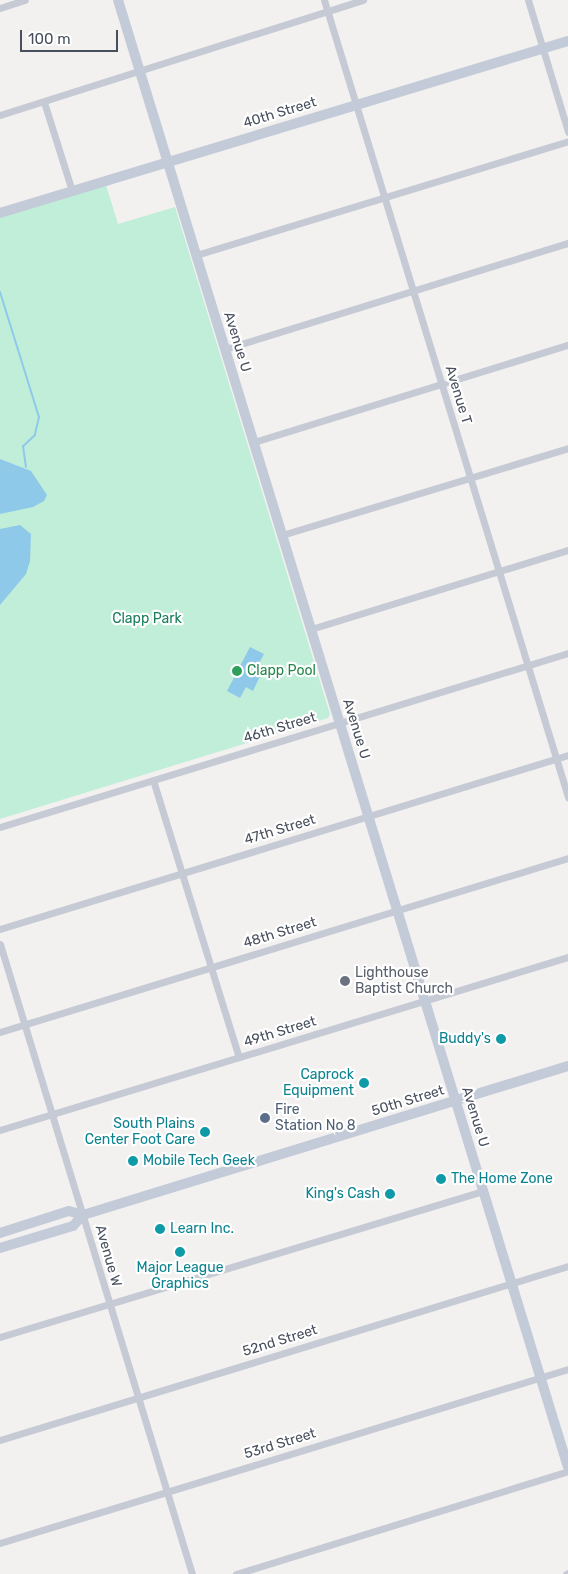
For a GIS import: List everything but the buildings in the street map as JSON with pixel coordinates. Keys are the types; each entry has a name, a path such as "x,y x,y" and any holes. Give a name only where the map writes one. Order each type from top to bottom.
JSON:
{"street":[{"path":"0,8 25,0"},
{"name":"Avenue U","path":"118,0 568,1467"},
{"name":"Avenue T","path":"324,0 568,797"},
{"path":"0,115 362,0"},
{"path":"528,0 568,132"},
{"name":"40th Street","path":"0,212 542,47 568,41"},
{"path":"44,102 72,190"},
{"path":"196,255 568,141"},
{"path":"225,349 568,243"},
{"path":"254,442 568,345"},
{"path":"282,535 568,448"},
{"path":"311,629 568,550"},
{"name":"46th Street","path":"0,827 568,653"},
{"name":"47th Street","path":"0,929 568,755"},
{"path":"153,780 239,1057"},
{"name":"48th Street","path":"0,1032 568,858"},
{"name":"Avenue W","path":"0,944 192,1574"},
{"name":"49th Street","path":"0,1130 568,957"},
{"name":"50th Street","path":"0,1233 69,1212 83,1215 568,1066"},
{"path":"0,1337 483,1191"},
{"name":"50th Street","path":"0,1248 73,1226 83,1215"},
{"name":"52nd Street","path":"0,1440 568,1266"},
{"name":"53rd Street","path":"0,1543 568,1369"},
{"path":"236,1574 568,1472"}],"green space":[{"name":"Clapp Park","path":"106,185 118,224 175,207 330,714 328,718 0,819 0,217"}],"water":[{"path":"0,459 31,471 47,495 44,501 33,507 0,514"},
{"path":"20,525 31,534 30,561 26,574 0,605 0,529"},
{"path":"250,647 264,654 258,665 264,668 253,691 246,687 240,698 227,691"}],"waterway":[{"path":"0,292 39,417 35,435 23,446 26,467"}],"place":[{"name":"Clapp Pool","path":"237,671"},
{"name":"Lighthouse Baptist Church","path":"345,981"},
{"name":"Buddy's","path":"501,1039"},
{"name":"Caprock Equipment","path":"364,1083"},
{"name":"Fire Station No 8","path":"265,1118"},
{"name":"South Plains Center Foot Care","path":"205,1132"},
{"name":"Mobile Tech Geek","path":"133,1161"},
{"name":"The Home Zone","path":"441,1179"},
{"name":"King's Cash","path":"390,1194"},
{"name":"Learn Inc.","path":"160,1229"},
{"name":"Major League Graphics","path":"180,1252"}]}
